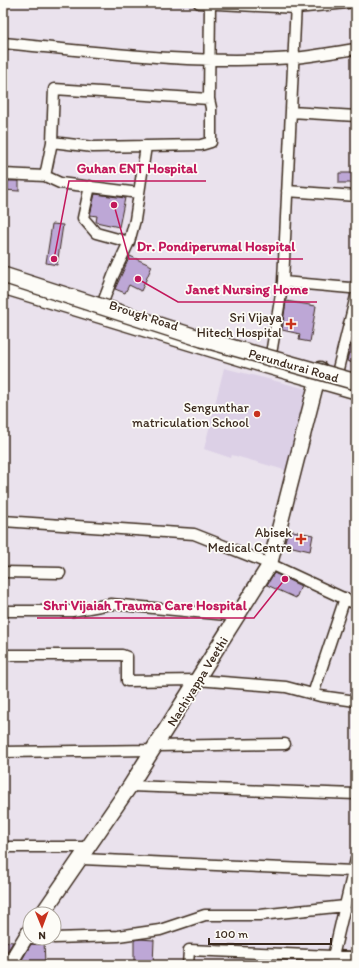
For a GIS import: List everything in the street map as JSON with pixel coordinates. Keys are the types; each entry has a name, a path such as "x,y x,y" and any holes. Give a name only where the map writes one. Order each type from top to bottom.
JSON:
{"main road":[{"name":"Brough Road","path":"3,269 142,316 270,354 356,391"},
{"name":"Perundurai Road","path":"3,276 202,339 356,382"},
{"name":"Perundurai Road","path":"3,282 356,388"},
{"name":"Brough Road","path":"3,286 319,374 337,373 356,378"}],"street":[{"path":"52,142 93,147 201,145 211,142 209,59 204,3 296,6 347,3"},
{"path":"270,354 283,282 296,6"},
{"path":"3,43 126,55 209,59 293,58 356,49"},
{"path":"45,176 52,142 54,89 209,99"},
{"path":"291,112 356,116"},
{"path":"103,302 129,242 135,220 146,146"},
{"path":"3,174 45,176 60,183 139,192"},
{"path":"90,186 83,218 96,233 129,242"},
{"path":"287,191 356,196"},
{"path":"283,282 350,288 356,287"},
{"path":"337,373 356,296"},
{"name":"Nachiyappa Veethi","path":"48,906 130,786 270,564 319,374"},
{"path":"3,521 194,534 270,564 356,604"},
{"path":"3,572 60,573"},
{"path":"313,694 345,598"},
{"path":"3,611 72,611 110,604 238,616"},
{"path":"3,655 122,655 127,657 127,681 197,680 286,687 313,694 356,701"},
{"path":"3,752 285,744"},
{"path":"130,786 356,794"},
{"path":"3,847 353,871"},
{"path":"332,961 356,859"},
{"path":"62,938 118,936 160,930 205,915 260,915 345,906"},
{"path":"9,965 23,946"},
{"path":"188,965 189,950 332,961 356,957"}],"shaded area":[{"name":"Sengunthar matriculation School","path":"224,368 307,389 288,471 232,455 231,458 204,449"}],"building":[{"path":"339,173 356,173 356,183 339,183"},
{"path":"3,181 19,181 19,191 3,190"},
{"path":"95,194 125,198 119,227 96,222 97,216 90,215"},
{"path":"52,224 63,225 57,265 46,263"},
{"path":"130,256 152,266 141,291 129,285 125,293 115,289"},
{"path":"286,301 316,306 310,342 299,340 300,334 282,330"},
{"path":"351,343 356,345 356,364 347,361"},
{"path":"288,530 313,535 310,551 284,545"},
{"path":"274,573 301,586 296,598 267,585"},
{"path":"134,940 154,940 153,965 134,965"},
{"path":"3,941 13,942 3,958"},
{"path":"30,946 44,946 45,965 19,965"}],"place":[{"name":"Dr. Pondiperumal Hospital","path":"114,205"},
{"name":"Guhan ENT Hospital","path":"54,259"},
{"name":"Janet Nursing Home","path":"138,279"},
{"name":"Sri Vijaya Hitech Hospital","path":"291,324"},
{"name":"Sengunthar matriculation School","path":"257,414"},
{"name":"Abisek Medical Centre","path":"301,539"},
{"name":"Shri Vijaiah Trauma Care Hospital","path":"285,579"}]}
